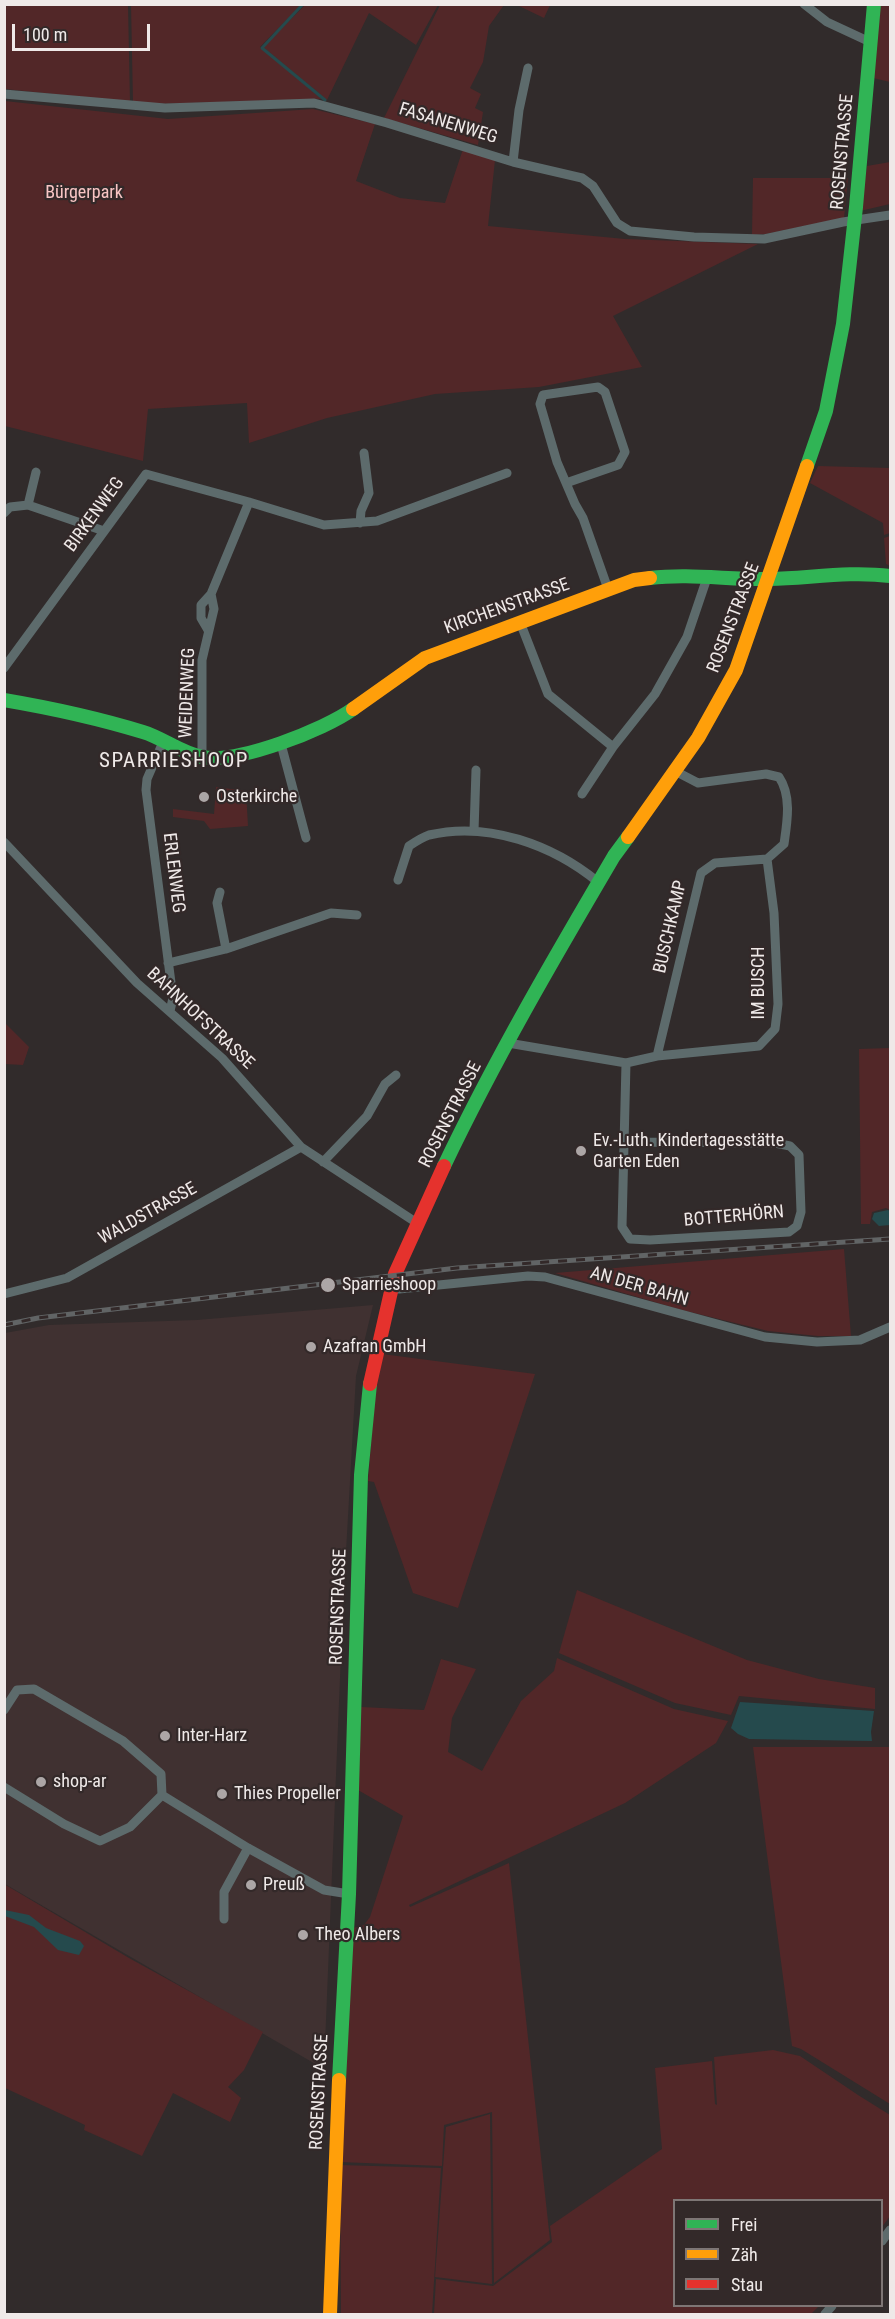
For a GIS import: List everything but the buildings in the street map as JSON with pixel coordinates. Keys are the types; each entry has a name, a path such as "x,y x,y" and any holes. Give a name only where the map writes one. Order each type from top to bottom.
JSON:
{"main road":[{"name":"ROSENSTRASSE","path":"330,2314 334,2162 349,1894 361,1475 370,1380 391,1288 417,1223 465,1122 508,1042 598,882 698,738 736,670 826,411 837,370 846,313 874,4"},
{"name":"KIRCHENSTRASSE","path":"4,700 69,712 146,733 202,757 222,757 282,744 339,718 425,658 634,580 660,575 768,579 872,573 891,576"}],"street":[{"path":"804,4 827,22 870,42"},
{"path":"513,162 519,110 528,68"},
{"name":"FASANENWEG","path":"4,94 165,108 314,103 513,162 582,178 593,186 616,223 630,231 694,237 764,239 891,215"},
{"path":"566,483 618,465 622,459 624,452 605,392 598,387 543,395 540,404 566,483 583,518 608,589"},
{"path":"360,523 361,511 369,493 364,453"},
{"path":"28,505 36,472"},
{"name":"BIRKENWEG","path":"4,668 146,474 249,501 324,525 377,521 507,473"},
{"name":"WEIDENWEG","path":"202,757 202,660 214,609 211,594 249,501"},
{"path":"4,513 10,507 28,505 104,531"},
{"path":"582,794 613,747 656,694 687,637 708,575"},
{"path":"520,622 548,694 613,747"},
{"name":"ERLENWEG","path":"163,742 147,779 146,790 173,998 170,1011"},
{"path":"282,744 306,838"},
{"path":"474,831 476,770"},
{"path":"675,771 698,783 766,774 779,777 782,781 788,810 784,844 766,859"},
{"path":"398,880 409,846 428,835 474,831 533,843 582,870 598,882"},
{"name":"BAHNHOFSTRASSE","path":"4,842 137,983 222,1058 301,1147 417,1223"},
{"name":"BUSCHKAMP","path":"657,1056 701,873 715,863 766,859"},
{"name":"IM BUSCH","path":"508,1042 626,1063 657,1056 759,1046 775,1029 778,1004 774,913 766,859"},
{"path":"220,892 217,903 226,949"},
{"path":"168,963 226,949 331,913 357,915"},
{"name":"BOTTERHÖRN","path":"624,1142 775,1143 790,1146 799,1155 801,1212 797,1226 789,1232 650,1240 630,1239 622,1227 624,1142 626,1063"},
{"path":"323,1162 367,1116 386,1084 396,1075"},
{"name":"WALDSTRASSE","path":"4,1294 67,1278 301,1147"},
{"name":"AN DER BAHN","path":"391,1288 528,1276 545,1277 765,1337 828,1341 860,1340 891,1327"},
{"path":"4,1710 17,1690 34,1689 123,1741 161,1774 162,1795 130,1827 100,1841 64,1824 4,1786"},
{"path":"162,1795 248,1848 324,1890 349,1894"},
{"path":"224,1918 224,1892 248,1848"}],"shaded area":[{"path":"373,1305 356,1376 343,1604 324,2069 5,1884 5,1333 49,1325 197,1320"}],"green space":[{"path":"4,5 128,5 130,102 5,89"},
{"path":"131,5 301,5 260,47 322,99 156,104 133,102"},
{"path":"305,5 438,5 416,45 369,13 327,100 263,47"},
{"path":"440,5 504,5 489,26 483,62 470,88 481,94 475,108 483,112 478,145 384,118"},
{"path":"517,5 550,5 544,18"},
{"path":"879,5 890,5 890,82 873,78"},
{"name":"Bürgerpark","path":"5,101 168,119 313,109 375,124 356,181 400,198 445,203 463,149 495,160 488,226 625,239 758,244 613,316 642,367 539,387 435,394 327,418 249,443 247,403 148,409 143,461 5,426"},
{"path":"890,162 890,204 860,211 867,166"},
{"path":"753,178 848,178 844,218 752,235"},
{"path":"818,466 890,468 890,533 884,535 883,523 810,483"},
{"path":"890,536 890,566 886,564 884,538"},
{"path":"216,787 246,791 248,826 210,829 204,821 173,817 173,809 214,814"},
{"path":"4,1022 29,1047 23,1065 5,1064"},
{"path":"890,1048 890,1210 886,1208 872,1212 870,1224 861,1224 859,1049"},
{"path":"844,1249 851,1336 818,1336 768,1331 682,1310 555,1273"},
{"path":"382,1354 535,1374 458,1608 413,1593 374,1482 368,1481 376,1382"},
{"path":"577,1590 747,1660 819,1679 875,1688 875,1709 739,1696 731,1715 675,1703 559,1653"},
{"path":"557,1658 674,1709 728,1721 716,1743 625,1803 409,1905 410,1907 509,1863 550,2240 494,2283 492,2112 444,2125 442,2166 339,2162 353,1928 364,1925 370,1917 403,1816 358,1790 361,1707 424,1710 441,1659 476,1669 452,1718 448,1752 482,1771 521,1701 554,1671"},
{"path":"753,1747 890,1747 890,2104 801,2049 792,2046"},
{"path":"4,1884 129,1958 263,2032 244,2070 228,2087 241,2098 230,2122 173,2093 142,2156 84,2130 85,2125 5,2088"},
{"path":"773,2050 800,2056 890,2115 890,2216 883,2226 883,2199 673,2199 673,2307 818,2307 811,2314 434,2314 436,2279 493,2286 552,2242 550,2226 662,2149 655,2068 712,2061 715,2104 717,2105 714,2057"},
{"path":"490,2114 492,2284 435,2277 446,2127"},
{"path":"340,2165 441,2168 432,2314 341,2314"}],"water":[{"path":"890,1211 890,1225 879,1226 872,1219 874,1213"},
{"path":"740,1702 874,1711 872,1741 749,1739 731,1728"},
{"path":"5,1910 29,1915 46,1928 80,1941 84,1946 79,1955 58,1950 34,1927 5,1916"}],"waterway":[{"path":"303,4 262,48 325,100"}],"railway":[{"path":"4,1325 38,1318 457,1268 890,1239"}],"traffic: fast":[{"path":"807,466 826,411 843,324 874,4"},
{"path":"650,578 680,576 770,579 860,574 890,576"},
{"path":"4,700 108,722 150,735 194,755 217,758 280,744 322,726 353,709"},
{"path":"444,1166 484,1087 569,932 614,856 628,837"},
{"path":"339,2080 349,1894 361,1475 370,1384"}],"traffic: slow":[{"path":"628,837 698,738 736,670 807,466"},
{"path":"353,709 425,658 634,580 650,578"},
{"path":"330,2314 339,2080"}],"traffic: jam":[{"path":"370,1384 395,1274 444,1166"}],"place":[{"name":"Osterkirche","path":"204,797"},
{"name":"Ev.-Luth. Kindertagesstätte Garten Eden","path":"581,1151"},
{"name":"Sparrieshoop","path":"328,1285"},
{"name":"Azafran GmbH","path":"311,1347"},
{"name":"Inter-Harz","path":"165,1736"},
{"name":"shop-ar","path":"41,1782"},
{"name":"Thies Propeller","path":"222,1794"},
{"name":"Preuß","path":"251,1885"},
{"name":"Theo Albers","path":"303,1935"}],"district":[{"name":"SPARRIESHOOP","path":"174,762"}]}
